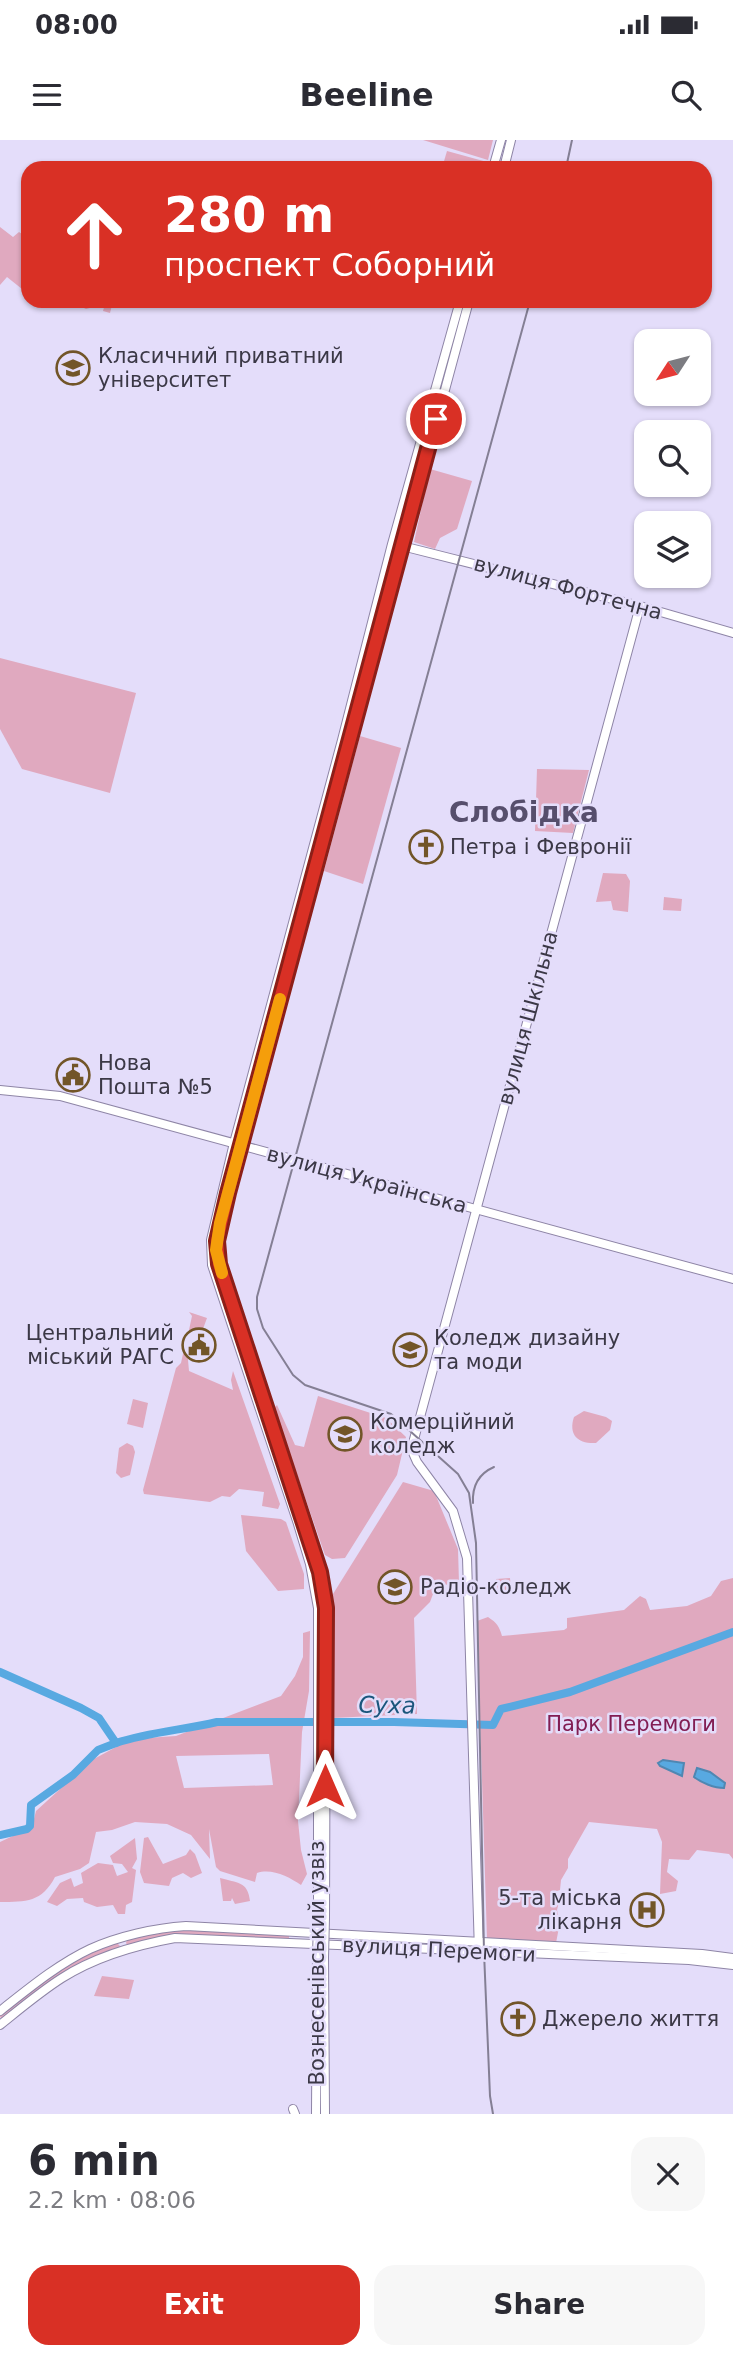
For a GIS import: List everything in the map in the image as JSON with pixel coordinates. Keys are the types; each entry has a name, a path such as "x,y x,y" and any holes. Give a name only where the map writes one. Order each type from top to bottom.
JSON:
{"main road":[{"path":"495,161 501,140"},
{"path":"506,161 511,140"},
{"path":"300,912 390,551 458,308"},
{"path":"300,912 467,308"},
{"name":"вулиця Фортечна","path":"402,546 640,606 733,633"},
{"name":"вулиця Шкільна","path":"479,1942 467,1558 453,1511 413,1453 416,1429 478,1210 546,947 582,825 640,606"},
{"name":"Вознесенівський узвіз","path":"300,912 238,1144 216,1250 318,1562 322,1608 321,1957 325,2114"},
{"name":"вулиця Українська","path":"0,1090 60,1096 733,1279"},
{"name":"вулиця Перемоги","path":"0,2011 91,1949 156,1930 186,1926 479,1942 733,1965"},
{"name":"вулиця Перемоги","path":"0,2025 63,1978 97,1961 175,1938 479,1952 702,1954 733,1958"},
{"path":"122,1939 125,1951"},
{"path":"406,1939 406,1949"},
{"path":"479,1942 479,1952"},
{"name":"Вознесенівський узвіз","path":"315,2112 321,1957"},
{"path":"326,2101 332,2114"}],"green space":[{"path":"423,140 493,140 488,160"},
{"path":"447,151 483,161 444,161"},
{"path":"0,227 13,237 21,233 21,288 7,277 0,285"},
{"path":"430,469 472,481 457,529 440,538 435,549 414,542"},
{"path":"0,658 136,693 110,793 22,769 0,729"},
{"path":"360,736 401,748 363,884 324,871"},
{"path":"537,769 589,770 573,833 535,831"},
{"path":"603,873 626,874 630,881 628,912 613,910 611,901 596,902"},
{"path":"664,897 682,899 681,911 663,910"},
{"path":"189,1312 207,1318 200,1337 194,1340 188,1360 189,1371 233,1390 233,1371 280,1504 278,1509 262,1506 264,1492 239,1489 230,1497 222,1496 210,1502 144,1494 176,1368 181,1363 188,1331 194,1333 189,1330 192,1316"},
{"path":"318,1396 386,1418 406,1437 397,1475 345,1558 332,1559 325,1555 274,1408 277,1405 295,1445 304,1447"},
{"path":"133,1399 148,1403 143,1428 127,1424"},
{"path":"584,1411 612,1421 610,1430 596,1443 580,1440 572,1429 574,1417"},
{"path":"127,1443 133,1446 135,1452 130,1475 121,1478 116,1473 119,1448"},
{"path":"403,1482 434,1491 458,1549 459,1583 436,1586 430,1602 414,1618 417,1714 332,1718 333,1594"},
{"path":"241,1515 281,1519 286,1522 304,1574 304,1589 278,1591 246,1551"},
{"path":"510,1578 511,1592 498,1593 496,1579"},
{"name":"Парк Перемоги","path":"733,1578 733,1859 729,1854 697,1850 689,1860 669,1859 667,1872 678,1881 676,1891 660,1894 662,1842 657,1829 589,1822 568,1859 568,1868 561,1880 560,1890 557,1891 560,1922 556,1943 487,1939 477,1621 488,1617 497,1625 502,1636 564,1630 567,1628 567,1618 624,1610 640,1596 646,1599 650,1610 687,1606 711,1596 721,1581"},
{"path":"310,1631 309,1691 302,1732 298,1821 307,1874 301,1885 274,1872 257,1873 255,1882 220,1871 216,1867 209,1829 210,1859 191,1835 167,1824 135,1822 96,1832 89,1863 80,1869 55,1877 39,1896 25,1901 0,1902 0,1842 32,1827 36,1811 92,1760 131,1739 176,1736 281,1696 295,1676 303,1657 303,1633","holes":["269,1754 273,1785 184,1788 176,1756"]},
{"path":"148,1837 163,1864 186,1855 190,1849 195,1854 202,1873 191,1878 183,1873 172,1878 169,1886 144,1883 140,1872 144,1838"},
{"path":"135,1838 137,1859 132,1868 136,1870 132,1902 126,1905 125,1914 118,1914 113,1905 97,1907 84,1902 83,1898 67,1899 57,1906 47,1902 60,1883 71,1878 74,1887 83,1883 81,1873 98,1863 113,1865 117,1876 128,1872 122,1864 113,1863 110,1856"},
{"path":"220,1878 244,1886 250,1901 235,1904 232,1898 231,1901 223,1901"},
{"path":"196,1929 289,1934 289,1940 193,1935 172,1936 128,1946 126,1943 127,1940 151,1934"},
{"path":"117,1943 119,1948 3,2019 0,2017 0,2014 27,1993 56,1974 85,1956"},
{"path":"102,1976 134,1980 129,1999 94,1996"}],"water":[{"path":"663,1760 684,1763 682,1776 660,1766 658,1763"},
{"path":"697,1768 710,1772 725,1783 724,1788 708,1785 694,1777"}],"waterway":[{"name":"Суха","path":"0,1672 99,1718 116,1743 217,1722 493,1725 501,1709 570,1692 733,1632"},
{"path":"0,1835 27,1829 30,1826 31,1805 73,1775 98,1750 116,1743"}],"tram line":[{"path":"568,161 572,140"},
{"path":"493,2114 484,1952 476,1543 469,1493 458,1474 391,1414 305,1385 293,1375 263,1328 257,1309 257,1297 528,308"},
{"path":"473,1503 477,1481 494,1467"}],"slow traffic":[{"path":"222,1273 216,1250 220,1223 280,999"}],"place":[{"name":"Класичний приватний університет","path":"73,368"},
{"name":"Петра і Февронії","path":"426,847"},
{"name":"Нова Пошта №5","path":"73,1075"},
{"name":"Центральний міський РАГС","path":"199,1345"},
{"name":"Коледж дизайну та моди","path":"410,1350"},
{"name":"Комерційний коледж","path":"345,1434"},
{"name":"Радіо-коледж","path":"395,1587"},
{"name":"5-та міська лікарня","path":"647,1910"},
{"name":"Джерело життя","path":"518,2019"}],"district":[{"name":"Слобідка","path":"524,812"}],"route":[{"path":"325,1786 326,1608 318,1562 216,1250 220,1223 436,419"}]}
